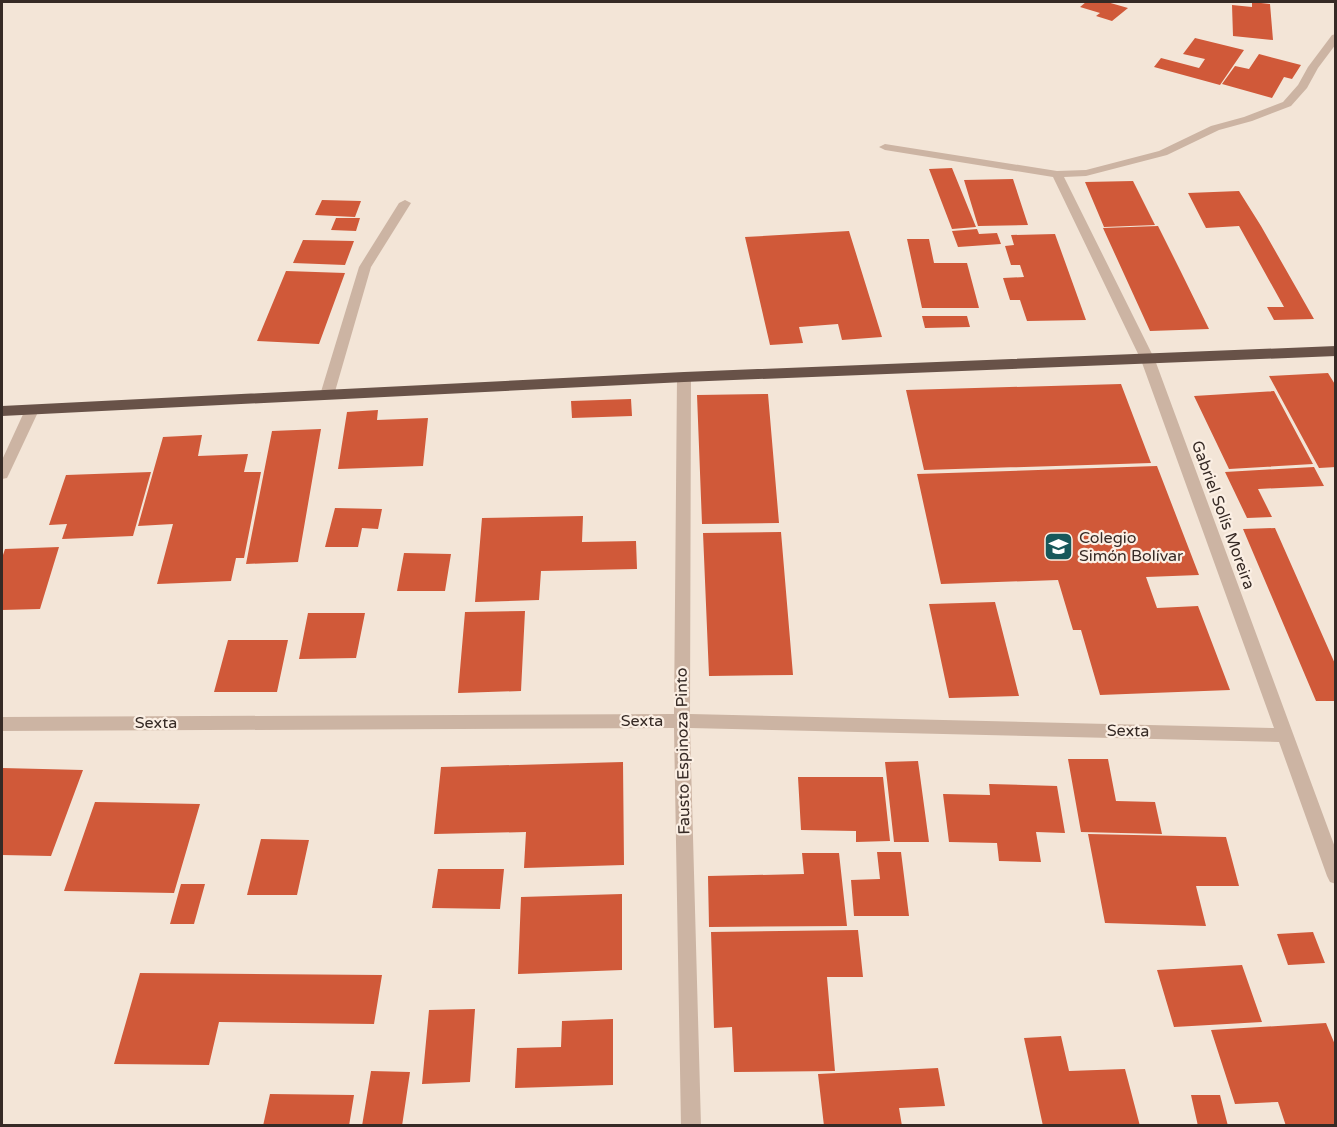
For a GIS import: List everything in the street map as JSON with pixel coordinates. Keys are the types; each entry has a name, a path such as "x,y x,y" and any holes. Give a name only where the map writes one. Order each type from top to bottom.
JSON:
{"highway":[{"path":"2,411 684,377 1335,351"}],"street":[{"path":"885,147 1025,167 1057,174 1086,173 1163,153 1215,128 1248,119 1287,104 1303,86 1335,37"},
{"name":"Gabriel Solís Moreira","path":"1057,174 1148,360 1335,876"},
{"path":"327,395 365,267 405,203"},
{"name":"Fausto Espinoza Pinto","path":"684,377 682,721 691,1125"},
{"path":"2,474 32,410"},
{"name":"Sexta","path":"2,724 682,721 1283,735"}],"building":[{"path":"1086,2 1107,2 1128,8 1112,21 1096,16 1100,13 1080,7"},
{"path":"1252,2 1270,4 1273,40 1233,36 1232,5 1252,7"},
{"path":"1195,38 1244,50 1220,85 1154,67 1161,58 1199,68 1205,59 1183,54"},
{"path":"1259,54 1301,65 1292,79 1284,77 1272,98 1222,84 1235,66 1249,69"},
{"path":"952,168 976,227 952,229 929,169"},
{"path":"1013,179 1028,225 978,226 964,180"},
{"path":"1133,181 1155,225 1104,227 1085,182"},
{"path":"1239,191 1314,319 1274,320 1267,307 1284,307 1239,226 1206,228 1188,193"},
{"path":"322,200 361,201 355,217 315,215"},
{"path":"336,218 360,218 356,231 331,230"},
{"path":"1158,226 1209,329 1150,331 1103,228"},
{"path":"977,229 979,234 997,233 1001,244 958,247 952,231"},
{"path":"849,231 882,337 842,340 838,324 799,327 803,343 770,345 745,237"},
{"path":"1055,234 1086,320 1027,321 1020,300 1010,300 1003,278 1024,277 1020,265 1011,265 1005,246 1014,245 1011,235"},
{"path":"907,239 929,239 934,263 967,263 979,308 922,308"},
{"path":"303,240 354,241 345,265 293,263"},
{"path":"286,271 345,273 319,344 257,341"},
{"path":"922,316 967,316 970,327 925,328"},
{"path":"1328,373 1336,386 1336,467 1319,468 1269,376"},
{"path":"1121,384 1151,463 924,470 906,390"},
{"path":"1274,391 1313,464 1229,469 1194,396"},
{"path":"768,394 779,523 702,524 697,395"},
{"path":"631,399 632,416 572,418 571,401"},
{"path":"378,410 377,420 428,418 423,466 338,469 347,412"},
{"path":"321,429 298,562 246,564 272,431"},
{"path":"202,435 198,456 248,454 244,472 261,472 244,558 236,558 231,581 157,584 173,524 138,526 163,437"},
{"path":"1157,466 1199,575 1146,577 1157,608 1198,606 1230,690 1100,695 1081,630 1073,630 1058,580 941,584 917,474"},
{"path":"1314,467 1324,486 1258,489 1272,517 1247,518 1225,472"},
{"path":"151,472 133,536 62,539 67,524 49,525 66,475"},
{"path":"335,508 382,509 378,529 362,528 358,547 325,547"},
{"path":"583,516 582,542 636,541 637,569 541,571 539,600 475,602 482,518"},
{"path":"1275,528 1336,666 1336,701 1316,701 1243,529"},
{"path":"781,532 793,675 709,676 703,533"},
{"path":"59,547 40,609 2,610 2,558 5,549"},
{"path":"404,553 451,554 445,591 397,591"},
{"path":"995,602 1019,696 949,698 929,604"},
{"path":"525,611 521,691 458,693 465,612"},
{"path":"308,613 365,613 356,658 299,659"},
{"path":"228,640 288,640 277,692 214,692"},
{"path":"1068,759 1108,759 1116,801 1155,802 1162,834 1081,832"},
{"path":"918,761 929,842 894,842 885,762"},
{"path":"623,762 624,865 524,868 526,832 434,834 441,767"},
{"path":"2,768 83,770 51,856 2,855"},
{"path":"798,777 883,777 890,841 856,842 856,831 801,830"},
{"path":"989,784 1057,786 1065,833 1036,832 1041,862 999,861 997,843 949,842 943,794 990,795"},
{"path":"95,802 200,804 174,893 64,891"},
{"path":"1088,834 1226,837 1239,886 1196,886 1206,926 1105,923"},
{"path":"261,839 309,840 297,895 247,895"},
{"path":"877,852 901,852 909,916 854,916 851,880 880,879"},
{"path":"802,853 839,853 847,926 709,927 708,876 804,874"},
{"path":"438,869 504,869 500,909 432,908"},
{"path":"181,884 205,884 194,924 170,924"},
{"path":"622,894 622,970 518,974 521,897"},
{"path":"858,930 863,977 827,977 835,1071 734,1072 732,1027 714,1028 711,932"},
{"path":"1313,932 1325,963 1288,965 1277,934"},
{"path":"1242,965 1262,1022 1174,1027 1157,970"},
{"path":"140,973 382,975 374,1024 219,1022 209,1065 114,1064"},
{"path":"475,1009 470,1082 422,1084 429,1010"},
{"path":"613,1019 613,1085 515,1088 517,1048 561,1047 562,1021"},
{"path":"1326,1023 1336,1047 1336,1126 1286,1126 1278,1102 1235,1104 1211,1030"},
{"path":"1061,1036 1069,1071 1125,1069 1140,1126 1043,1126 1024,1038"},
{"path":"938,1068 945,1106 899,1108 902,1126 824,1126 818,1074"},
{"path":"371,1071 410,1072 402,1126 362,1126"},
{"path":"270,1094 354,1095 349,1126 263,1126"},
{"path":"1191,1095 1220,1095 1228,1126 1198,1126"}],"place":[{"name":"Colegio Simón Bolívar","path":"1058,547"}]}
